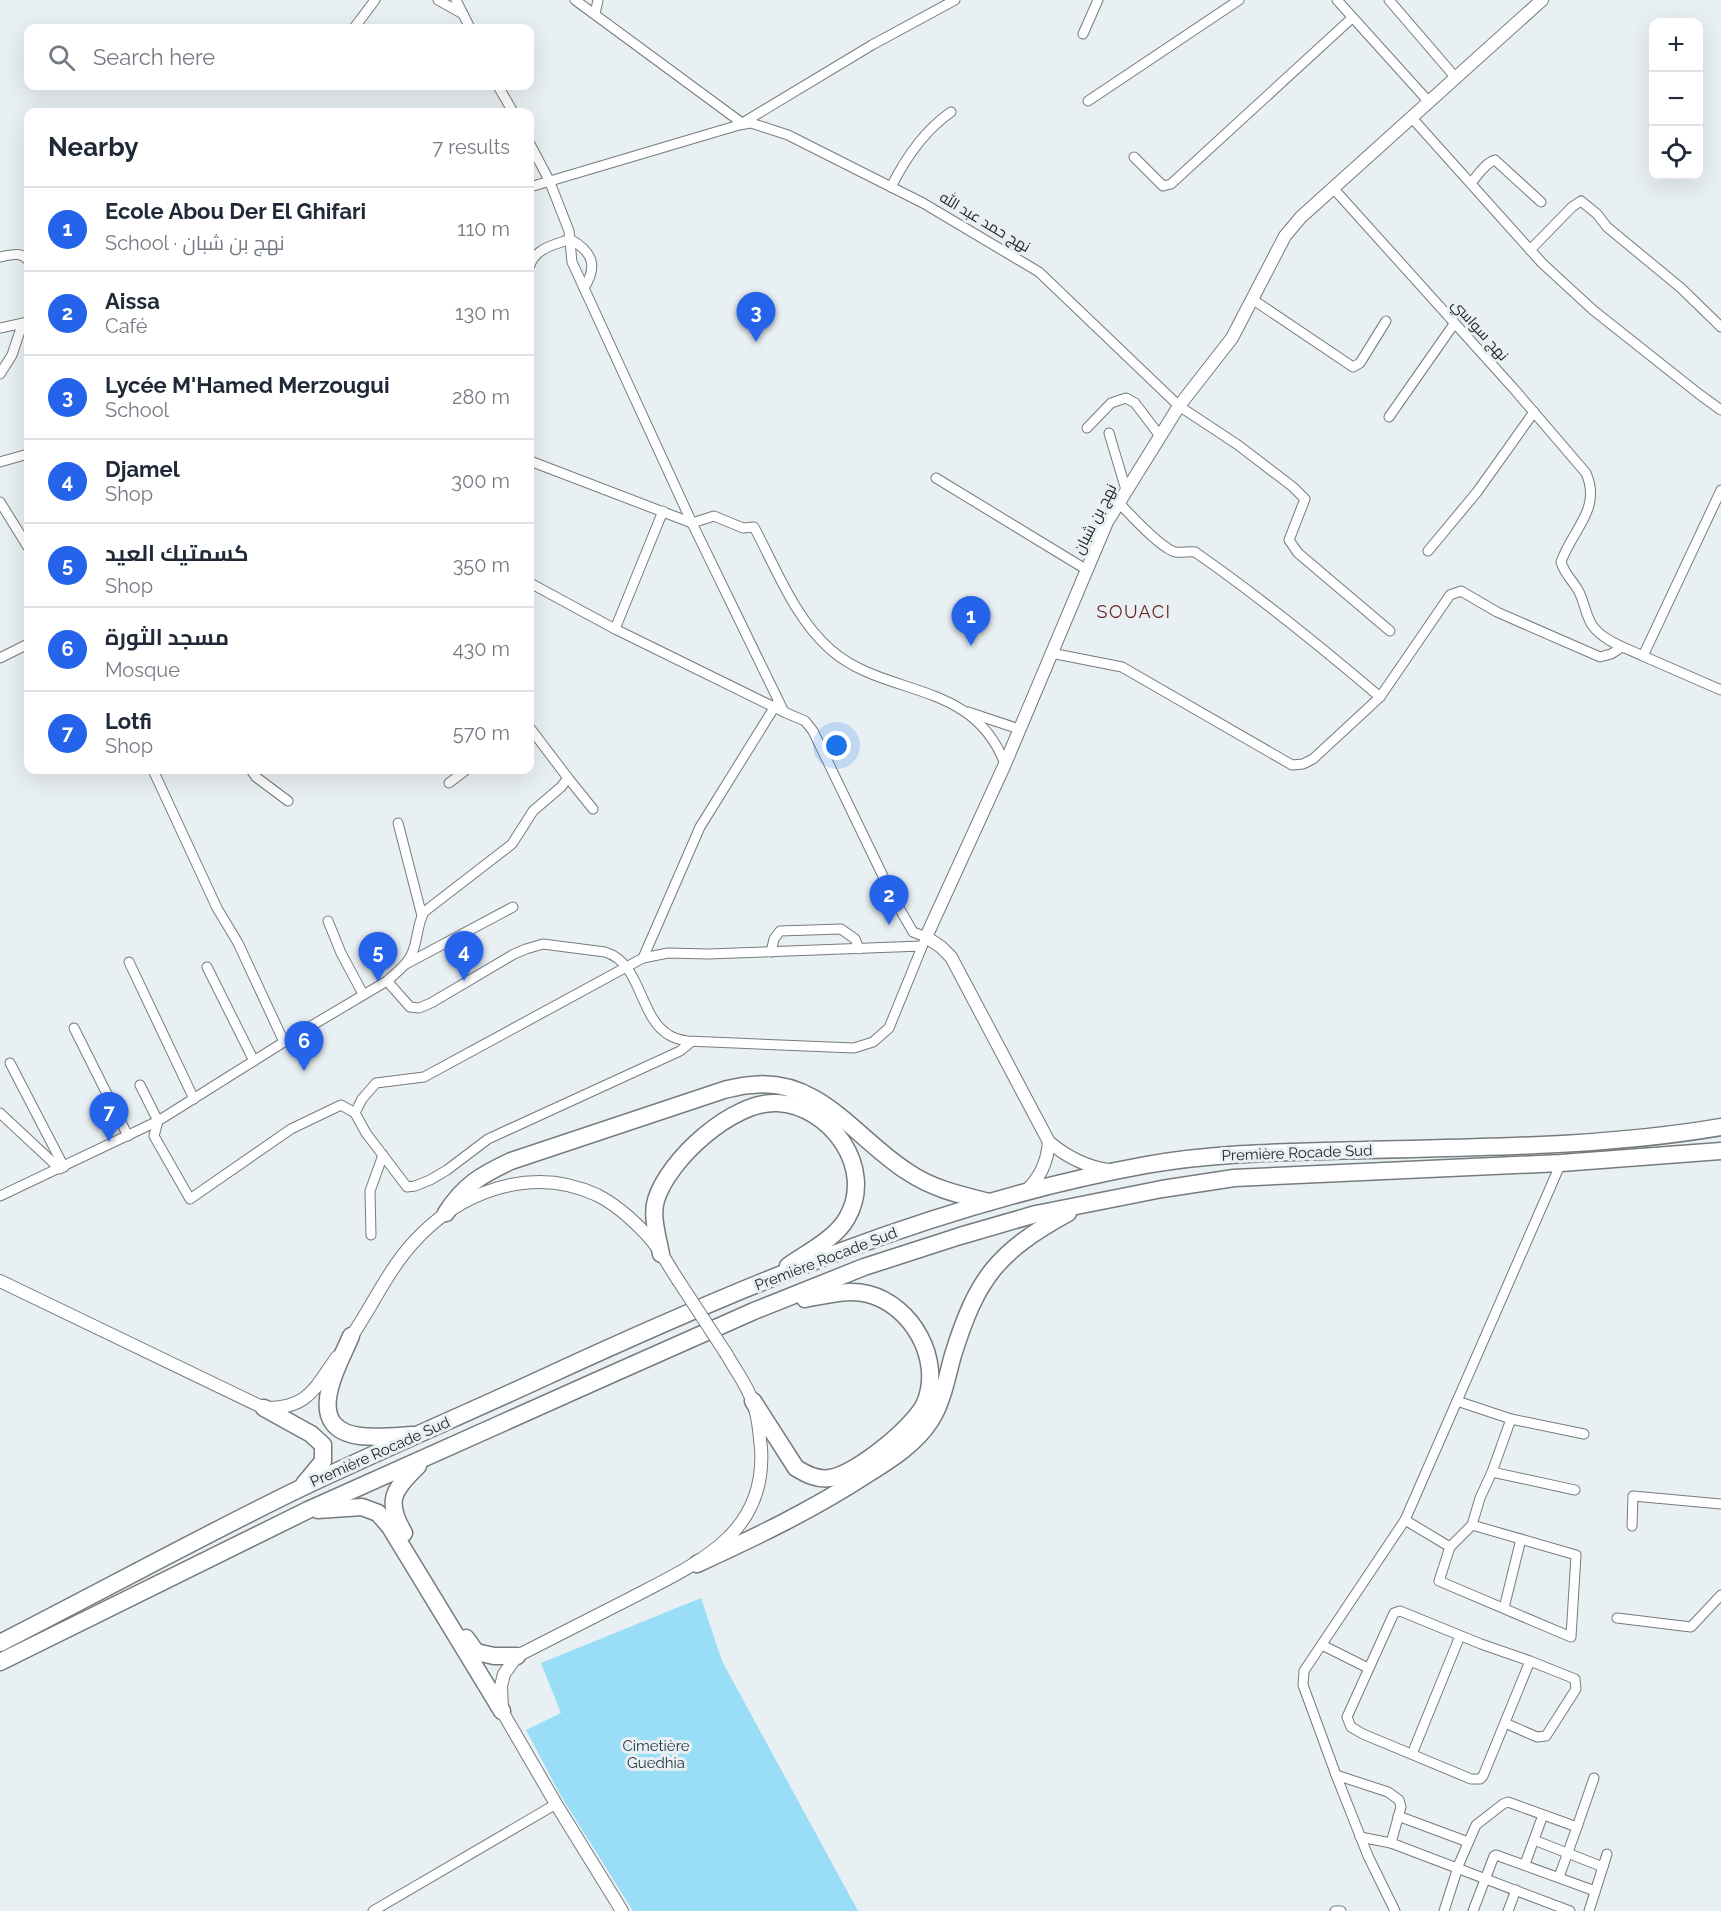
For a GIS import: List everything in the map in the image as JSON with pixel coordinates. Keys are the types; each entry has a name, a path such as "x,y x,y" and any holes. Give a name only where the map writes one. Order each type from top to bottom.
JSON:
{"highway":[{"path":"446,1213 457,1196 472,1182 511,1161 724,1090 753,1084 782,1087 812,1097 832,1109 889,1159 921,1180 934,1187 990,1202"},
{"path":"661,1254 655,1221 655,1203 671,1170 688,1150 734,1115 775,1102 799,1106 814,1114 836,1133 849,1151 855,1168 857,1192 848,1217 834,1235 769,1280"},
{"name":"Première Rocade Sud","path":"0,1643 301,1488 653,1328 769,1280 886,1236 990,1202 1116,1171 1157,1163 1239,1153 1529,1146 1681,1134 1721,1127"},
{"name":"Première Rocade Sud","path":"0,1662 308,1510 754,1311 864,1267 1036,1214 1162,1189 1234,1178 1561,1163 1721,1151"},
{"path":"697,1564 801,1515 900,1453 932,1419 962,1327 975,1294 988,1274 1021,1242 1039,1229 1084,1204"},
{"path":"753,1401 796,1468 818,1478 831,1478 843,1475 890,1443 913,1422 929,1390 930,1372 928,1355 907,1316 891,1303 867,1294 831,1293 754,1311"},
{"path":"351,1336 326,1399 327,1411 332,1421 338,1428 360,1436 419,1435"},
{"path":"264,1408 311,1434 322,1445 323,1461 301,1488"},
{"path":"427,1457 398,1485 392,1502 395,1518 476,1652 494,1656 517,1656"},
{"path":"308,1510 362,1507 378,1513 390,1527 502,1711"}],"main road":[{"name":"نهج بن شبان","path":"924,941 1005,764 1107,522 1179,406 1232,338 1285,236 1301,217 1542,0"},
{"path":"924,941 941,947 951,957 1049,1142 1080,1162 1116,1171"},
{"path":"1025,1192 1040,1175 1045,1164 1049,1142"},
{"path":"0,1281 264,1408 290,1407 309,1396 351,1336 388,1276 412,1244 432,1223 470,1198 496,1188 532,1182 557,1183 598,1196 617,1208 648,1236 727,1355 753,1401 759,1423 762,1463 752,1505 734,1534 697,1564 517,1656 504,1674 501,1686 502,1711 622,1911"}],"street":[{"path":"357,24 375,0"},
{"path":"438,0 463,14"},
{"path":"456,0 468,24"},
{"path":"575,0 741,124"},
{"path":"595,14 598,0"},
{"path":"534,186 741,124 872,45 955,0"},
{"path":"1083,34 1098,0"},
{"path":"1088,101 1239,0"},
{"path":"1337,0 1430,102"},
{"path":"1389,0 1456,78"},
{"path":"1134,156 1163,186 1171,184 1352,18"},
{"path":"500,90 511,108"},
{"path":"891,187 904,162 942,118 951,112"},
{"path":"1412,118 1530,250 1593,310 1721,410"},
{"name":"نهج حمد عبد الله","path":"741,124 751,123 788,135 923,203 1039,272 1179,406 1238,445 1305,499 1290,543 1298,553 1390,631"},
{"path":"534,152 549,180 570,239 572,262 776,704"},
{"path":"1471,183 1491,160 1495,160 1541,202"},
{"name":"نهج سواسي","path":"1333,188 1586,473 1591,483 1592,499 1561,562 1563,569 1578,590 1592,625 1599,633 1622,647"},
{"path":"1530,250 1572,207 1581,201 1597,214 1607,227 1681,288 1721,327"},
{"path":"534,255 570,239"},
{"path":"570,239 584,250 592,263 591,276 584,288"},
{"path":"0,257 16,254 24,256"},
{"path":"1252,299 1353,367 1360,363 1386,321"},
{"path":"0,328 24,323"},
{"path":"1389,417 1454,324"},
{"path":"0,374 12,355 24,325"},
{"path":"1087,428 1111,404 1125,398 1135,403 1160,436"},
{"path":"1428,551 1477,492 1534,412"},
{"path":"1109,433 1126,489"},
{"path":"0,462 24,455"},
{"path":"534,463 693,524 714,516 743,528 754,527 796,607 831,650 847,662 941,698 963,710 1019,729"},
{"path":"936,478 1087,570"},
{"path":"1643,656 1654,637 1721,490"},
{"path":"0,502 24,541"},
{"path":"1118,502 1151,535 1172,551 1195,552 1245,587 1380,698"},
{"path":"615,629 663,512"},
{"path":"534,585 615,629 776,704 784,712 805,721 813,731 894,899 913,932 924,941"},
{"path":"1052,653 1122,667 1292,765 1303,764 1312,759 1380,698 1450,595 1456,591 1461,591 1497,612 1600,657 1611,654 1622,647 1721,690"},
{"path":"2,653 24,645"},
{"path":"643,958 700,827 776,704"},
{"path":"963,710 994,741 1005,764"},
{"path":"534,733 593,809"},
{"path":"155,774 217,908 238,944 284,1042"},
{"path":"254,774 288,801"},
{"path":"449,783 461,774"},
{"path":"0,1197 158,1121 387,981 413,953 422,916 432,904 512,844 533,811 568,778"},
{"path":"398,823 422,916"},
{"path":"403,966 513,907"},
{"path":"328,921 341,953 363,994"},
{"path":"771,952 780,931 842,929 855,939 859,949"},
{"path":"355,1113 362,1099 376,1083 424,1077 643,958 668,953 859,949 924,941"},
{"path":"387,981 410,1006 419,1008 514,954 543,945 605,952 615,955 626,967 657,1024 669,1035 691,1042 854,1048 873,1042 889,1028 924,941"},
{"path":"129,962 194,1099"},
{"path":"207,967 254,1061"},
{"path":"74,1028 128,1136"},
{"path":"140,1085 158,1121 154,1136 190,1199 291,1129 341,1105 355,1113 366,1133 407,1187 415,1186 447,1170 488,1139 680,1051 691,1042"},
{"path":"10,1063 62,1168"},
{"path":"0,1113 62,1168"},
{"path":"371,1235 370,1191 383,1155"},
{"path":"1395,1911 1360,1836 1336,1775 1303,1685 1304,1671 1405,1520 1561,1163"},
{"path":"1457,1401 1511,1419 1584,1434"},
{"path":"1472,1525 1576,1555 1571,1637 1439,1581 1450,1547 1472,1525 1480,1498 1511,1419"},
{"path":"1492,1472 1575,1490"},
{"path":"1632,1526 1633,1496 1721,1504"},
{"path":"1405,1520 1450,1547"},
{"path":"1504,1608 1521,1539"},
{"path":"1617,1618 1691,1627 1721,1594"},
{"path":"1505,1723 1537,1737 1546,1736 1576,1689 1575,1679 1530,1661 1460,1636 1397,1611 1368,1668 1347,1717 1351,1727 1363,1734 1471,1779 1480,1779 1530,1661"},
{"path":"1412,1754 1460,1636"},
{"path":"1322,1645 1368,1668"},
{"path":"1336,1775 1388,1792 1401,1803 1391,1844"},
{"path":"1558,1877 1594,1778"},
{"path":"1444,1911 1457,1869 1476,1825 1503,1803 1508,1802 1577,1827"},
{"path":"373,1911 556,1804"},
{"path":"1525,1864 1543,1815"},
{"path":"1398,1816 1468,1842"},
{"path":"1360,1836 1391,1844 1570,1911"},
{"path":"1534,1840 1603,1867"},
{"path":"1589,1911 1607,1854"},
{"path":"1473,1911 1484,1878 1496,1855 1595,1891"},
{"path":"1508,1911 1516,1890"},
{"path":"1335,1911 1341,1911"}],"green space":[{"name":"Cimetière Guedhia","path":"701,1598 722,1661 858,1911 633,1911 561,1796 526,1730 561,1713 541,1663"}],"place":[{"name":"Lycée M'Hamed Merzougui","path":"756,342"},
{"name":"Ecole Abou Der El Ghifari","path":"971,646"},
{"name":"Aissa","path":"889,925"},
{"name":"Djamel","path":"464,981"},
{"name":"كسمتيك العيد","path":"378,982"},
{"name":"مسجد الثورة","path":"304,1071"},
{"name":"Lotfi","path":"109,1142"}],"district":[{"name":"SOUACI","path":"1134,611"}]}
